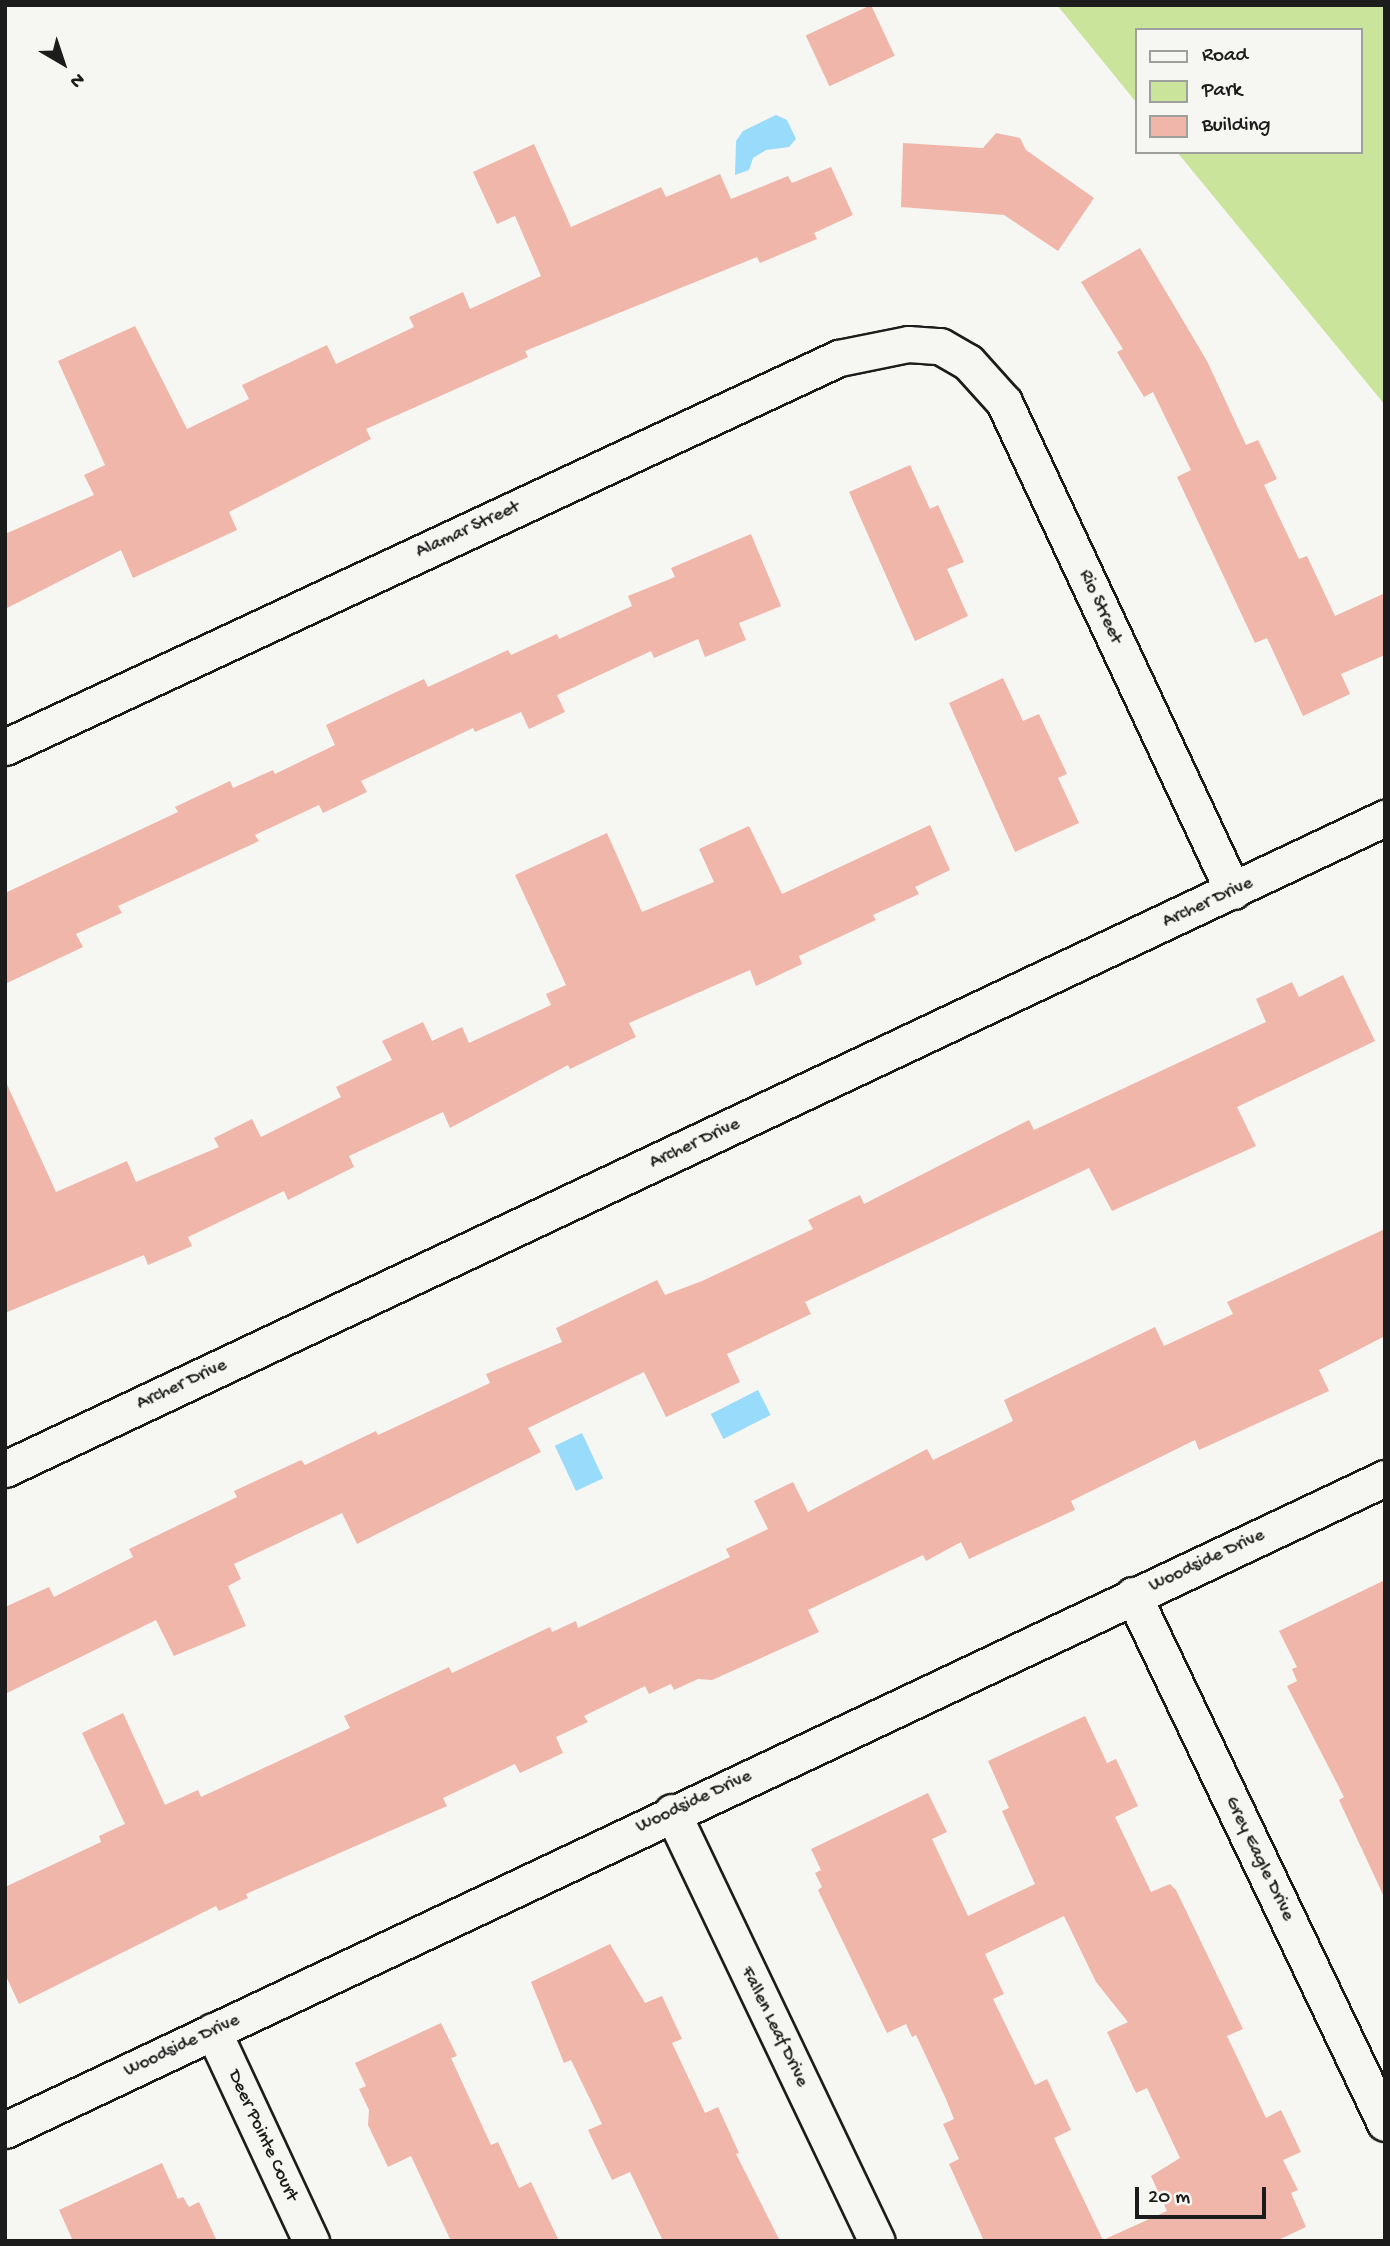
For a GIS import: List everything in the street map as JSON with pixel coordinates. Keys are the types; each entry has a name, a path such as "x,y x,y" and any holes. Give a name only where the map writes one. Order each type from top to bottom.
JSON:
{"street":[{"name":"Alamar Street","path":"5,747 839,358 908,344 940,346"},
{"name":"Rio Street","path":"940,346 968,362 1004,402 1233,891"},
{"name":"Archer Drive","path":"5,1469 1385,818"},
{"name":"Woodside Drive","path":"5,2130 672,1812 1385,1478"},
{"name":"Grey Eagle Drive","path":"1133,1595 1385,2123"},
{"name":"Fallen Leaf Drive","path":"672,1812 877,2241"},
{"name":"Deer Pointe Court","path":"213,2031 311,2241"}],"green space":[{"path":"1057,5 1385,5 1385,405 1179,154 1362,154 1362,28 1134,28 1134,100"}],"water":[{"path":"776,115 787,120 796,139 789,147 766,150 753,158 749,170 735,175 736,141 743,131"},
{"path":"758,1390 771,1415 723,1439 711,1414"},
{"path":"582,1433 603,1478 576,1491 555,1446"}],"building":[{"path":"871,5 895,56 829,86 806,35"},
{"path":"996,133 1020,138 1026,150 1094,198 1058,251 1004,215 901,207 903,143 983,148"},
{"path":"534,144 571,227 661,187 666,197 720,174 731,199 788,176 792,183 831,167 853,215 814,233 817,239 760,263 757,257 525,351 528,357 366,429 371,439 229,512 237,530 133,578 121,550 5,609 5,534 94,495 84,475 105,465 58,361 135,326 187,429 249,399 242,385 327,345 336,364 414,327 409,317 463,292 470,309 541,276 515,216 497,224 473,172"},
{"path":"1140,248 1207,361 1246,445 1258,440 1277,479 1264,485 1299,559 1307,556 1335,616 1385,593 1385,655 1341,674 1350,694 1303,716 1267,638 1255,643 1177,477 1191,470 1153,392 1144,397 1117,352 1123,349 1081,282"},
{"path":"910,465 930,509 938,505 964,562 947,569 968,616 915,641 849,492"},
{"path":"751,534 781,606 739,623 746,640 705,657 698,639 654,658 651,651 557,695 565,712 529,729 521,712 475,732 473,728 361,781 367,792 323,813 319,805 255,835 259,841 118,906 122,913 76,934 83,947 5,984 5,893 178,812 175,807 230,781 233,788 273,770 275,774 335,745 326,725 424,679 428,687 508,650 511,655 557,634 559,639 632,606 628,596 675,577 671,568"},
{"path":"1003,678 1023,721 1039,714 1067,774 1058,778 1079,823 1015,852 949,703"},
{"path":"930,825 950,870 915,887 919,894 873,915 876,920 799,956 802,964 756,986 750,970 629,1023 636,1037 570,1069 568,1065 450,1128 443,1112 349,1156 354,1167 288,1200 284,1191 188,1237 192,1246 148,1265 144,1255 5,1313 5,1080 56,1192 127,1161 136,1182 219,1147 214,1138 252,1119 261,1137 341,1097 336,1087 392,1060 382,1041 423,1022 432,1041 462,1027 469,1043 551,1005 546,994 566,985 515,875 607,833 642,912 714,882 699,849 749,826 782,894"},
{"path":"1343,975 1375,1041 1237,1107 1256,1146 1112,1211 1089,1168 805,1302 811,1314 727,1354 740,1382 666,1417 644,1372 528,1428 541,1452 357,1544 342,1513 234,1564 241,1579 228,1586 246,1626 174,1656 156,1620 5,1694 5,1607 49,1587 54,1597 133,1557 129,1549 237,1497 234,1491 301,1460 305,1465 376,1431 378,1435 490,1383 486,1374 562,1342 556,1328 657,1280 665,1295 702,1281 813,1229 808,1220 860,1195 864,1204 1029,1120 1034,1130 1266,1022 1256,999 1292,982 1299,997"},
{"path":"1385,1229 1385,1336 1319,1370 1329,1391 1199,1450 1195,1440 1071,1501 1075,1510 969,1559 961,1542 926,1561 923,1555 808,1610 819,1632 712,1680 698,1679 674,1690 671,1684 649,1694 645,1686 584,1716 588,1722 556,1737 563,1753 520,1773 515,1764 443,1798 447,1806 246,1894 248,1898 219,1911 216,1906 19,2004 5,1974 5,1887 101,1842 99,1836 125,1824 82,1733 123,1713 165,1805 198,1790 201,1797 350,1728 344,1716 449,1667 452,1673 550,1627 552,1632 576,1621 578,1628 730,1557 726,1549 768,1529 754,1501 793,1482 808,1512 927,1449 933,1460 1013,1421 1004,1400 1155,1327 1164,1346 1233,1314 1227,1302"},
{"path":"1385,1580 1385,1899 1339,1800 1344,1797 1287,1686 1297,1681 1292,1669 1297,1667 1279,1631"},
{"path":"1085,1716 1107,1763 1116,1759 1138,1806 1115,1817 1151,1892 1170,1884 1176,1890 1243,2029 1227,2036 1266,2118 1281,2110 1301,2152 1283,2160 1298,2190 1291,2193 1306,2227 1276,2241 984,2241 949,2164 959,2159 943,2124 954,2119 946,2099 916,2035 912,2037 906,2024 887,2033 818,1890 822,1887 815,1873 821,1870 811,1849 928,1793 947,1832 932,1839 968,1916 1035,1884 1002,1811 1009,1808 988,1761","holes":["1064,1916 1096,1982 1128,2022 1107,2032 1136,2093 1147,2088 1180,2158 1151,2176 1167,2211 1103,2240 1054,2138 1071,2130 1047,2079 1035,2085 993,1999 1004,1994 985,1954"]},
{"path":"610,1944 645,2003 662,1996 682,2039 672,2043 705,2113 718,2107 739,2153 736,2154 780,2241 663,2241 630,2172 612,2180 588,2130 602,2124 571,2060 564,2063 531,1982"},
{"path":"441,2023 457,2056 451,2058 491,2145 498,2142 519,2188 531,2182 559,2241 451,2241 411,2156 388,2167 368,2125 369,2110 359,2089 366,2086 355,2063"},
{"path":"162,2163 178,2199 183,2197 189,2207 199,2202 217,2241 73,2241 59,2210"}]}
